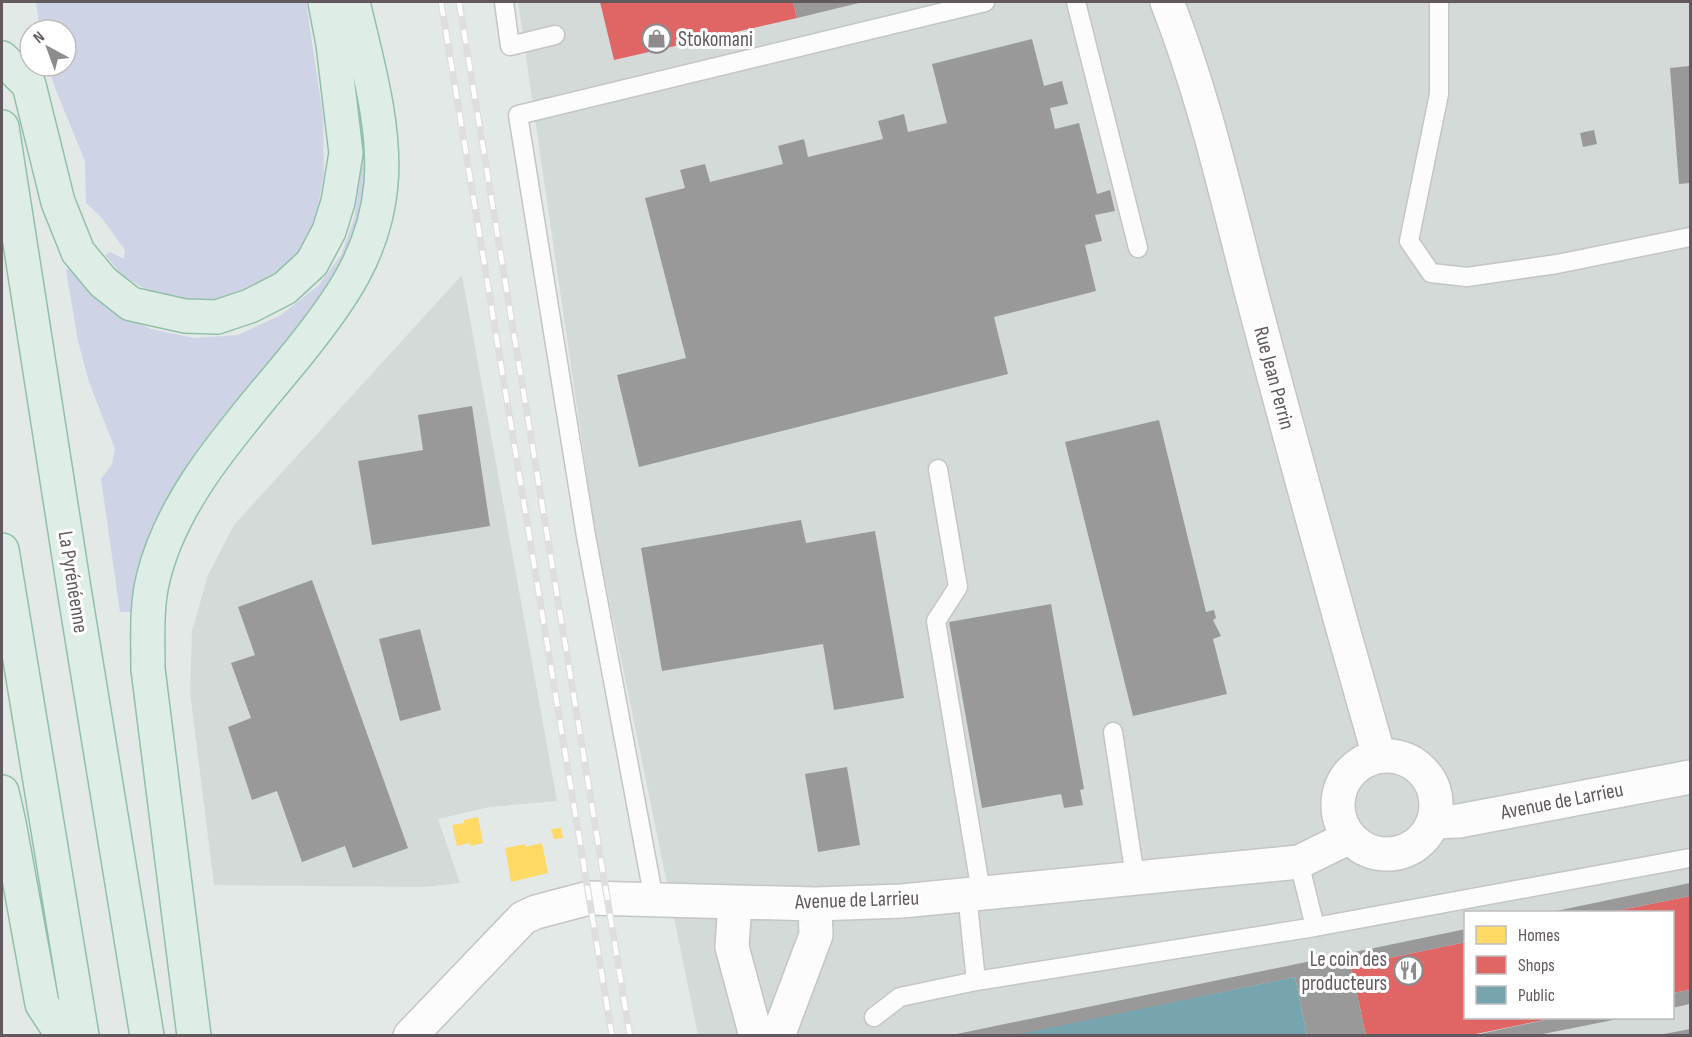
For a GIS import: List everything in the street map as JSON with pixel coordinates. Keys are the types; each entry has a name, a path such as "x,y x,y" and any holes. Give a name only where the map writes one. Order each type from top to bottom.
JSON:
{"highway":[{"path":"2,58 29,85 58,202 78,252 103,282 131,304 186,316 217,317 250,306 285,288 312,263 329,231 338,202 346,153 336,64 325,2"},
{"path":"194,1035 148,669 148,616 152,579 165,541 186,501 212,460 313,335 346,289 364,257 381,185 381,149 372,90 353,2"},
{"name":"La Pyrénéenne","path":"2,127 147,1035"},
{"path":"2,549 82,1035"},
{"path":"2,792 42,1004 63,1035"}],"street":[{"name":"Rue Jean Perrin","path":"1167,2 1186,51 1216,150 1242,258 1308,506 1379,756"},
{"path":"1379,756 1399,757 1418,766 1431,782 1436,802 1433,822 1426,835 1416,845 1403,852 1389,854 1374,852 1361,847 1350,837 1341,823 1338,806 1341,789 1349,774 1362,762 1379,756"},
{"name":"Avenue de Larrieu","path":"1433,822 1459,821 1690,777"},
{"name":"Avenue de Larrieu","path":"410,1035 523,918 536,912 589,898 815,904 902,900 1299,862 1350,837"},
{"path":"735,902 732,948 756,1035"},
{"path":"778,1035 816,935 815,904"}],"lane":[{"path":"504,2 510,46 555,35"},
{"path":"654,900 586,536 519,115 985,2"},
{"path":"1076,2 1138,248"},
{"path":"1439,2 1439,94 1409,241 1431,273 1467,276 1557,264 1690,237"},
{"path":"938,469 958,587 936,621 974,893 976,981"},
{"path":"1113,732 1135,877"},
{"path":"874,1017 900,997 976,981 1315,927 1690,858"},
{"path":"1299,862 1315,927"}],"shaded area":[{"path":"36,2 306,2 323,116 324,172 315,225 298,254 266,281 224,300 180,301 150,292 122,275 105,255 110,252 124,259 125,250 101,217 86,203 85,161 52,78 78,78 78,18 38,18"},
{"path":"518,2 1690,2 1690,1035 698,1035 595,531"},
{"path":"359,95 367,142 365,212 316,313 138,612 120,612 101,479 112,464 115,449 89,382 78,341 66,270 71,268 87,288 112,310 151,329 194,338 238,335 281,315 319,285 341,255 354,219 360,179 357,99"},
{"path":"462,275 557,801 489,807 438,819 460,883 423,887 214,885 190,692 192,631 208,575 234,525"}],"building: Homes":[{"path":"478,817 483,843 457,846 452,825"},
{"path":"561,828 563,838 554,839 551,829"},
{"path":"542,843 548,873 511,882 505,848"}],"building: Shops":[{"name":"Stokomani","path":"600,2 793,2 797,18 614,60"},
{"path":"1690,896 1690,990 1674,993 1674,911 1616,911"},
{"path":"1464,942 1464,1019 1549,1019 1466,1036 1366,1036 1351,966"}],"building: Public":[{"path":"1295,977 1307,1036 1015,1036 1015,1034"}],"building: Industry":[{"path":"793,2 863,2 797,18"},
{"path":"1032,39 1044,86 1062,81 1068,104 1050,108 1055,129 1079,123 1097,194 1110,190 1115,211 1095,215 1102,241 1085,245 1096,291 994,317 1008,374 639,467 617,375 686,358 645,198 685,188 680,170 705,164 710,182 783,164 778,146 804,139 808,157 883,139 878,121 904,114 908,132 947,123 932,64"},
{"path":"1690,66 1690,183 1679,184 1670,68"},
{"path":"1594,130 1597,144 1583,147 1580,133"},
{"path":"472,406 490,526 372,545 358,461 423,450 418,415"},
{"path":"1159,420 1206,612 1214,610 1216,618 1213,620 1221,636 1213,639 1227,694 1133,716 1065,442"},
{"path":"801,520 806,543 875,531 904,698 834,710 823,644 662,671 641,548"},
{"path":"312,580 408,848 353,868 345,846 302,862 277,791 252,800 228,727 251,718 231,663 255,655 238,607"},
{"path":"1051,604 1084,789 1080,790 1083,805 1064,808 1061,794 982,808 949,622"},
{"path":"420,629 441,710 400,721 379,639"},
{"path":"847,767 860,845 818,852 805,774"},
{"path":"1690,883 1690,896 1616,911 1556,911"},
{"path":"1464,929 1464,942 1351,966 1366,1036 1307,1036 1295,977 1010,1036 947,1036"},
{"path":"1690,990 1690,1004 1674,1008 1674,993"},
{"path":"1549,1019 1618,1019 1533,1036 1471,1036"},
{"path":"1690,1029 1690,1036 1664,1036 1664,1034"}],"railway":[{"path":"441,2 612,1036"},
{"path":"459,2 630,1036"}],"place":[{"name":"Stokomani","path":"657,39"},
{"name":"Le coin des producteurs","path":"1408,971"}]}
